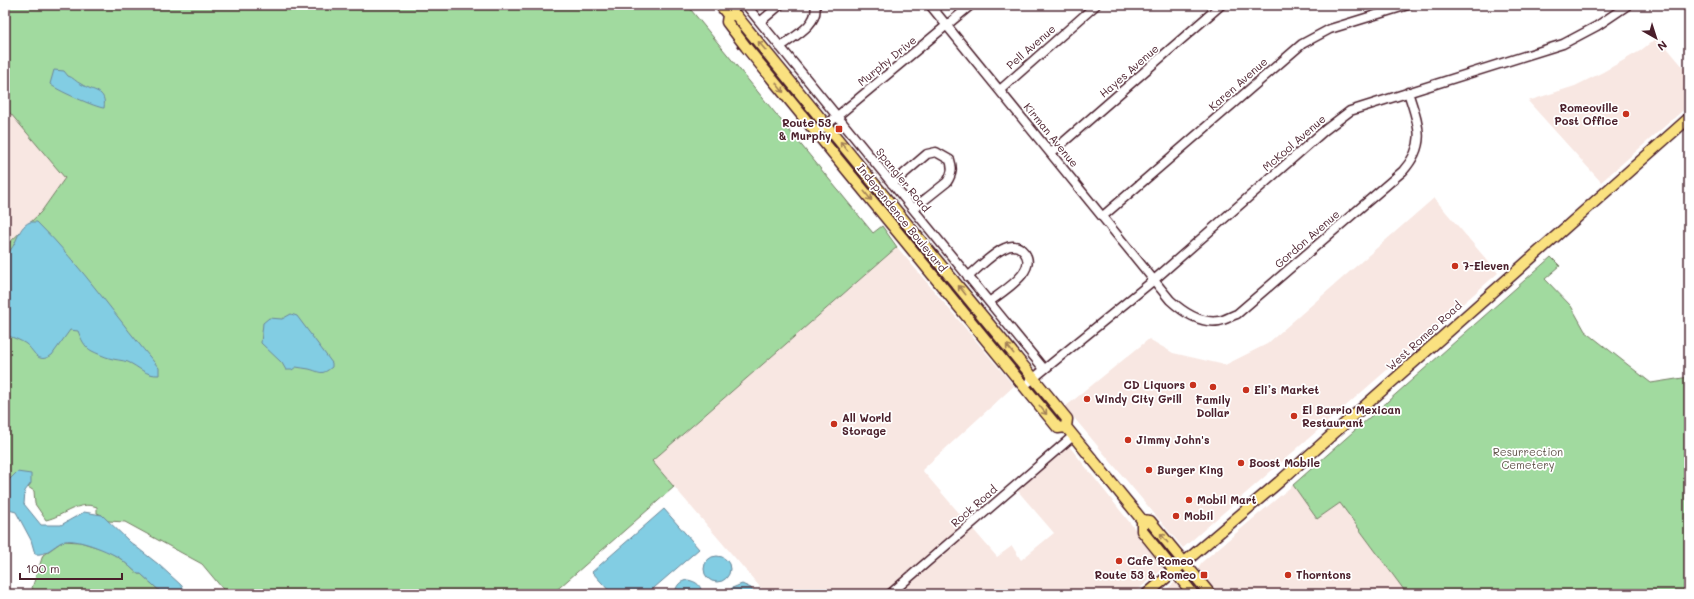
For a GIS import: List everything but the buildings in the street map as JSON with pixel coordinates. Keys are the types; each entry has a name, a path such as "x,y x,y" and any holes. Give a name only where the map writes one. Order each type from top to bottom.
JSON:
{"main road":[{"name":"Independence Boulevard","path":"720,5 728,15 727,22 1058,428 1066,427"},
{"name":"Independence Boulevard","path":"728,15 736,15 1066,419 1066,427 1142,520 1142,531 1193,594"},
{"name":"West Romeo Road","path":"1147,594 1279,482 1410,364 1689,118"},
{"name":"Independence Boulevard","path":"1142,520 1150,521 1210,594"}],"street":[{"name":"Spangler Road","path":"746,5 1044,369"},
{"path":"760,22 780,5"},
{"path":"780,47 811,22 815,16 815,5"},
{"name":"Kirman Avenue","path":"930,5 1154,280"},
{"name":"Murphy Drive","path":"817,133 971,5"},
{"name":"Pell Avenue","path":"1000,90 1096,5"},
{"name":"Hayes Avenue","path":"1051,153 1221,5"},
{"name":"Karen Avenue","path":"1103,216 1302,44 1330,30 1408,5"},
{"name":"McKool Avenue","path":"1024,386 1154,280 1339,119 1359,108 1563,44 1597,26 1628,5"},
{"path":"1686,5 1689,8"},
{"name":"Gordon Avenue","path":"1154,280 1181,310 1197,319 1218,321 1237,314 1409,164 1418,148 1420,133 1408,92"},
{"path":"892,184 927,154 936,152 950,160 952,168 948,182 913,209"},
{"path":"968,277 1004,248 1012,246 1021,248 1027,257 1028,267 1026,271 989,302"},
{"name":"Rock Road","path":"890,594 1073,436"}],"shaded area":[{"path":"1658,37 1689,74 1689,105 1601,182 1528,101 1575,86 1640,51"},
{"path":"5,107 65,178 41,212 5,247"},
{"path":"1434,198 1498,273 1183,548 1065,407 1149,339 1173,353 1225,365 1267,344"},
{"name":"All World Storage","path":"897,247 1014,386 922,470 997,557 1012,546 1021,560 1054,533 1017,490 1069,446 1165,567 1133,594 766,594 652,461"},
{"path":"1293,485 1317,519 1340,503 1407,594 1211,594 1198,576 1199,566 1202,562"},
{"path":"1175,582 1185,594 1161,594"}],"green space":[{"path":"5,5 687,5 873,233 882,226 897,247 652,461 674,487 552,594 227,594 202,564 125,522 108,521 102,515 97,513 97,507 90,505 77,507 46,520 35,504 34,491 28,487 31,483 17,472 10,479 5,478 5,247 41,212 65,178 5,107"},
{"name":"Resurrection Cemetery","path":"1551,257 1560,266 1545,279 1571,306 1585,331 1651,383 1689,377 1689,594 1407,594 1340,503 1317,519 1293,485"},
{"path":"63,541 80,542 106,550 121,559 138,574 141,574 163,594 36,594 32,588 43,555"}],"water":[{"path":"54,70 64,71 68,76 79,83 101,94 103,97 104,108 67,94 50,84"},
{"path":"30,222 37,222 85,275 159,368 159,375 150,374 128,362 107,357 92,351 85,345 78,331 70,330 52,355 47,358 40,358 24,343 5,335 4,281 6,261 8,254 21,231 25,225"},
{"path":"291,314 297,316 332,363 332,367 325,372 296,367 292,370 286,370 282,363 261,343 263,323 269,318 282,319"},
{"path":"17,472 31,474 31,483 25,491 24,504 41,525 61,525 84,512 102,515 130,542 158,564 181,585 188,594 163,594 141,574 138,574 121,559 101,549 83,543 75,541 62,542 43,554 35,554 31,540 16,512 5,509 5,484"},
{"path":"664,509 699,549 647,594 612,594 592,572"},
{"path":"717,556 727,559 730,569 727,579 717,582 707,579 704,569 707,559"},
{"path":"688,580 698,584 701,588 702,594 675,594 676,588 679,584"},
{"path":"742,584 751,588 754,594 728,594 732,588"}],"place":[{"name":"Romeoville Post Office","path":"1626,114"},
{"name":"Route 53 & Murphy","path":"839,129"},
{"name":"7-Eleven","path":"1455,266"},
{"name":"CD Liquors","path":"1193,385"},
{"name":"Family Dollar","path":"1213,387"},
{"name":"Eli’s Market","path":"1246,390"},
{"name":"Windy City Grill","path":"1087,399"},
{"name":"El Barrio Mexican Restaurant","path":"1294,416"},
{"name":"All World Storage","path":"834,424"},
{"name":"Jimmy John's","path":"1128,440"},
{"name":"Boost Mobile","path":"1241,463"},
{"name":"Burger King","path":"1149,470"},
{"name":"Mobil Mart","path":"1189,500"},
{"name":"Mobil","path":"1176,516"},
{"name":"Cafe Romeo","path":"1119,561"},
{"name":"Route 53 & Romeo","path":"1204,575"},
{"name":"Thorntons","path":"1288,575"}]}
